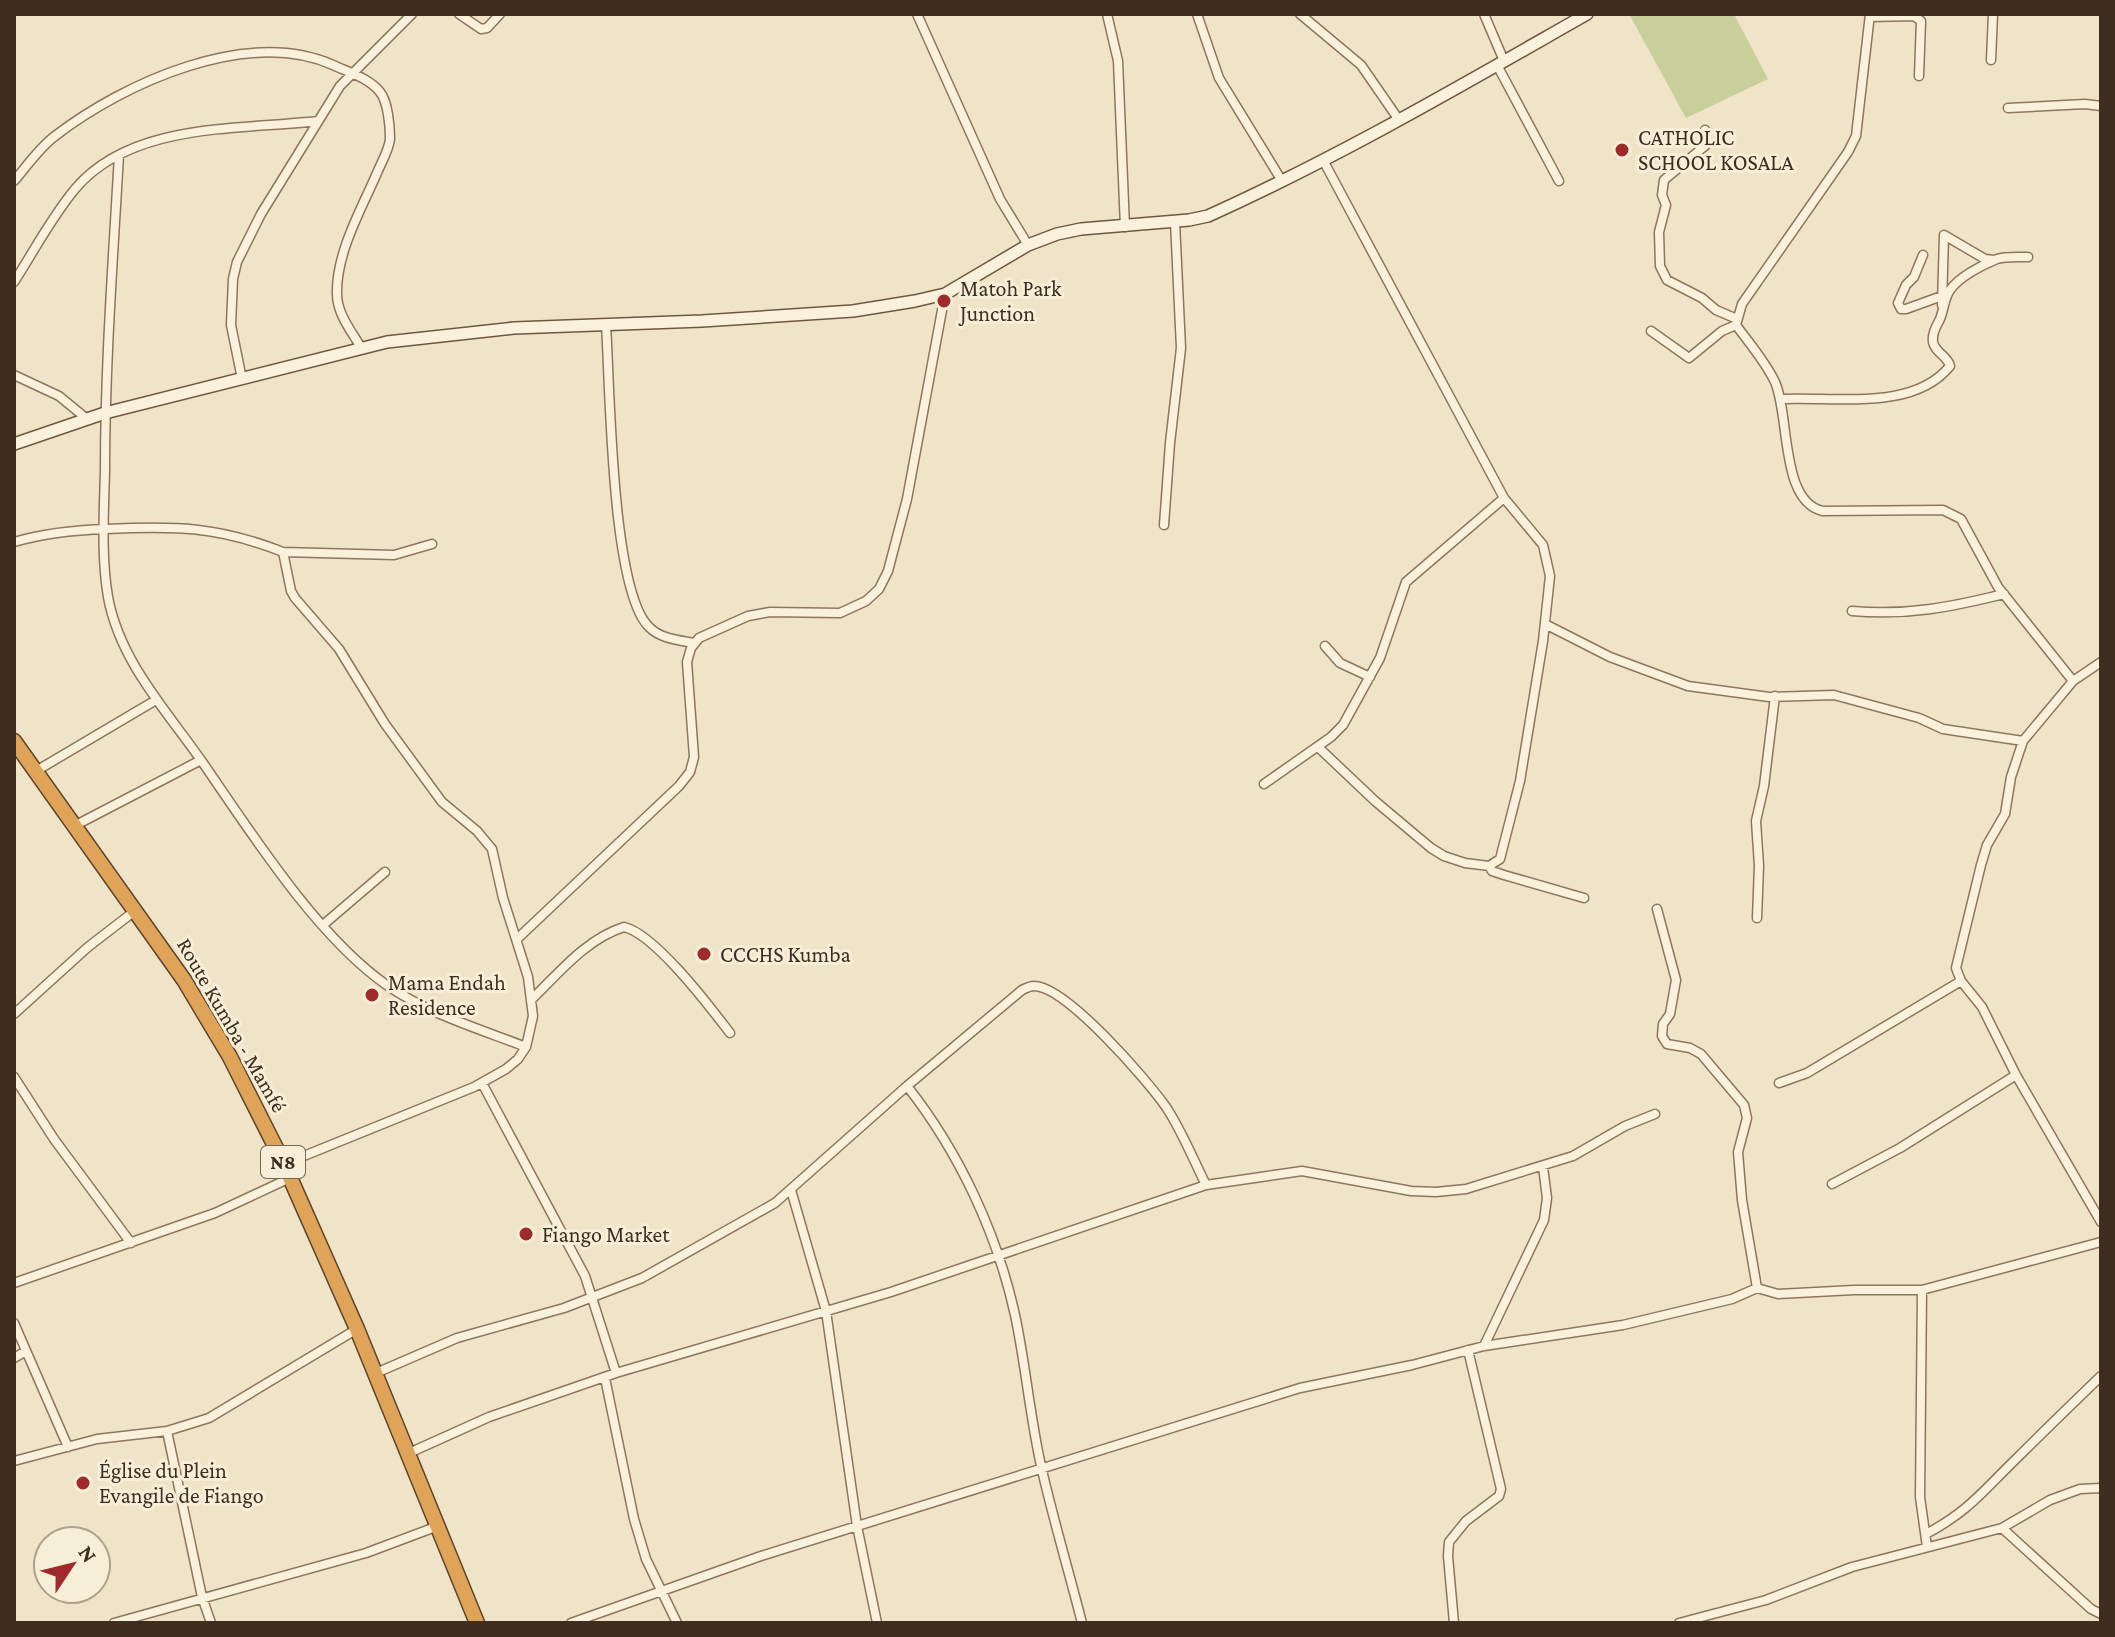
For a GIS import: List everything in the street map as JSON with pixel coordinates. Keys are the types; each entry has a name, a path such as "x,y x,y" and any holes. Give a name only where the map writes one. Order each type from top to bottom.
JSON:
{"highway":[{"name":"Route Kumba - Mamfé","path":"14,741 137,910 230,1057 287,1171 357,1329 477,1623"}],"main road":[{"path":"14,444 105,413 387,342 514,328 702,321 853,311 945,294 1028,245 1057,234 1208,216 1399,120 1587,14"}],"street":[{"path":"242,379 231,325 237,262 261,214 351,72 412,14"},
{"path":"459,14 481,29 487,28 500,14"},
{"path":"917,14 1000,199 1028,245"},
{"path":"1107,14 1118,61 1125,227"},
{"path":"1197,14 1219,78 1282,181"},
{"path":"1300,14 1361,65 1399,120"},
{"path":"1484,14 1501,63 1559,181"},
{"path":"1991,60 1993,14"},
{"path":"1651,331 1689,358 1737,322 1742,304 1856,136 1870,16 1914,16 1921,21 1919,76"},
{"path":"14,181 54,136 125,92 173,70 245,53 315,57 351,72 379,91 385,101 390,139 338,272 340,311 362,349"},
{"path":"2008,108 2101,106"},
{"path":"14,282 77,186 119,155 174,135 318,121"},
{"path":"1705,130 1706,145 1664,180 1662,195 1666,205 1659,232 1660,266 1667,280 1702,298 1737,322 1766,366 1781,399 1794,481 1806,503 1823,511 1943,510 1953,513 1961,519 2004,594 2073,681"},
{"path":"119,155 105,413 104,529 108,596 116,629 156,700 256,840 323,925 388,986 416,1003 526,1047"},
{"path":"1318,747 1431,848 1454,859 1489,866 1500,859 1516,795 1545,624 1550,576 1543,545 1504,498 1323,160"},
{"path":"1164,525 1181,348 1175,222"},
{"path":"1781,399 1888,398 1922,389 1951,363 1935,347 1933,340 1942,301 1944,235 1985,259 2028,257"},
{"path":"1923,255 1898,303 1901,309 1942,301 1962,278 1995,260"},
{"path":"517,939 679,786 690,772 694,757 687,662 694,643 722,626 748,616 770,612 840,613 866,601 879,589 888,571 907,499 945,294"},
{"path":"606,325 617,521 633,603 656,633 669,639 694,643"},
{"path":"14,375 59,396 87,419"},
{"path":"1264,784 1318,747 1343,725 1388,638 1406,582 1504,498"},
{"path":"14,542 54,533 179,526 242,536 283,552 394,555 432,544"},
{"path":"14,1283 215,1213 287,1171 482,1083 506,1069 526,1047 533,1016 528,977 492,849 477,831 442,802 385,724 339,649 295,598 283,552"},
{"path":"1852,611 1912,612 2004,594"},
{"path":"1545,624 1592,650 1675,682 1775,696 1834,695 1919,718 1943,729 2023,741"},
{"path":"1325,646 1340,663 1370,677"},
{"path":"2101,662 2073,681 2023,741 2011,777 2005,814 1987,845 1956,960 1961,981 1982,1007 2016,1075 2101,1222"},
{"path":"1757,918 1759,866 1756,821 1764,786 1775,696"},
{"path":"36,771 156,700"},
{"path":"76,825 201,760"},
{"path":"1489,866 1492,871 1584,898"},
{"path":"323,925 385,872"},
{"path":"1657,909 1676,980 1670,1014 1663,1024 1662,1036 1667,1044 1690,1048 1701,1054 1744,1105 1747,1118 1738,1152 1742,1200 1757,1288"},
{"path":"14,1014 88,947 137,910"},
{"path":"531,1000 581,952 609,932 624,927 643,935 691,985 730,1033"},
{"path":"1779,1083 1807,1073 1961,981"},
{"path":"376,1373 457,1338 592,1298 655,1271 775,1203 907,1086 1022,990 1037,986 1063,1000 1086,1018 1145,1080 1179,1129 1206,1185"},
{"path":"1832,1184 1900,1148 2016,1075"},
{"path":"14,1077 54,1139 131,1243"},
{"path":"482,1083 585,1276 616,1373"},
{"path":"907,1086 937,1126 957,1161 1000,1256 1015,1314 1042,1468 1082,1623"},
{"path":"409,1453 489,1417 616,1373 1000,1256 1206,1185 1302,1171 1411,1191 1466,1189 1573,1156 1625,1126 1655,1114"},
{"path":"1484,1346 1544,1220 1547,1198 1543,1167"},
{"path":"791,1190 826,1311 857,1526 877,1623"},
{"path":"571,1623 857,1526 1300,1388 1412,1365 1484,1346 1623,1325 1732,1299 1757,1288 1778,1294 1922,1290 2101,1242"},
{"path":"1922,1290 1920,1497 1927,1547"},
{"path":"14,1323 68,1447"},
{"path":"14,1461 97,1439 167,1431 209,1418 357,1329"},
{"path":"1454,1623 1449,1542 1466,1521 1499,1496 1501,1489 1468,1350"},
{"path":"14,1358 26,1351"},
{"path":"1926,1534 1955,1519 1977,1500 2101,1376"},
{"path":"605,1378 634,1519 646,1559 677,1623"},
{"path":"167,1431 202,1597 211,1623"},
{"path":"1679,1623 1766,1600 1852,1567 2002,1528 2050,1500 2080,1489 2101,1488"},
{"path":"114,1623 366,1553 438,1526"},
{"path":"2002,1528 2091,1609 2101,1614"}],"green space":[{"path":"1629,14 1734,14 1768,79 1686,118"}],"place":[{"name":"CATHOLIC SCHOOL KOSALA","path":"1622,150"},
{"name":"Matoh Park Junction","path":"944,301"},
{"name":"CCCHS Kumba","path":"704,954"},
{"name":"Mama Endah Residence","path":"372,995"},
{"name":"Fiango Market","path":"526,1234"},
{"name":"Église du Plein Evangile de Fiango","path":"83,1483"}]}
